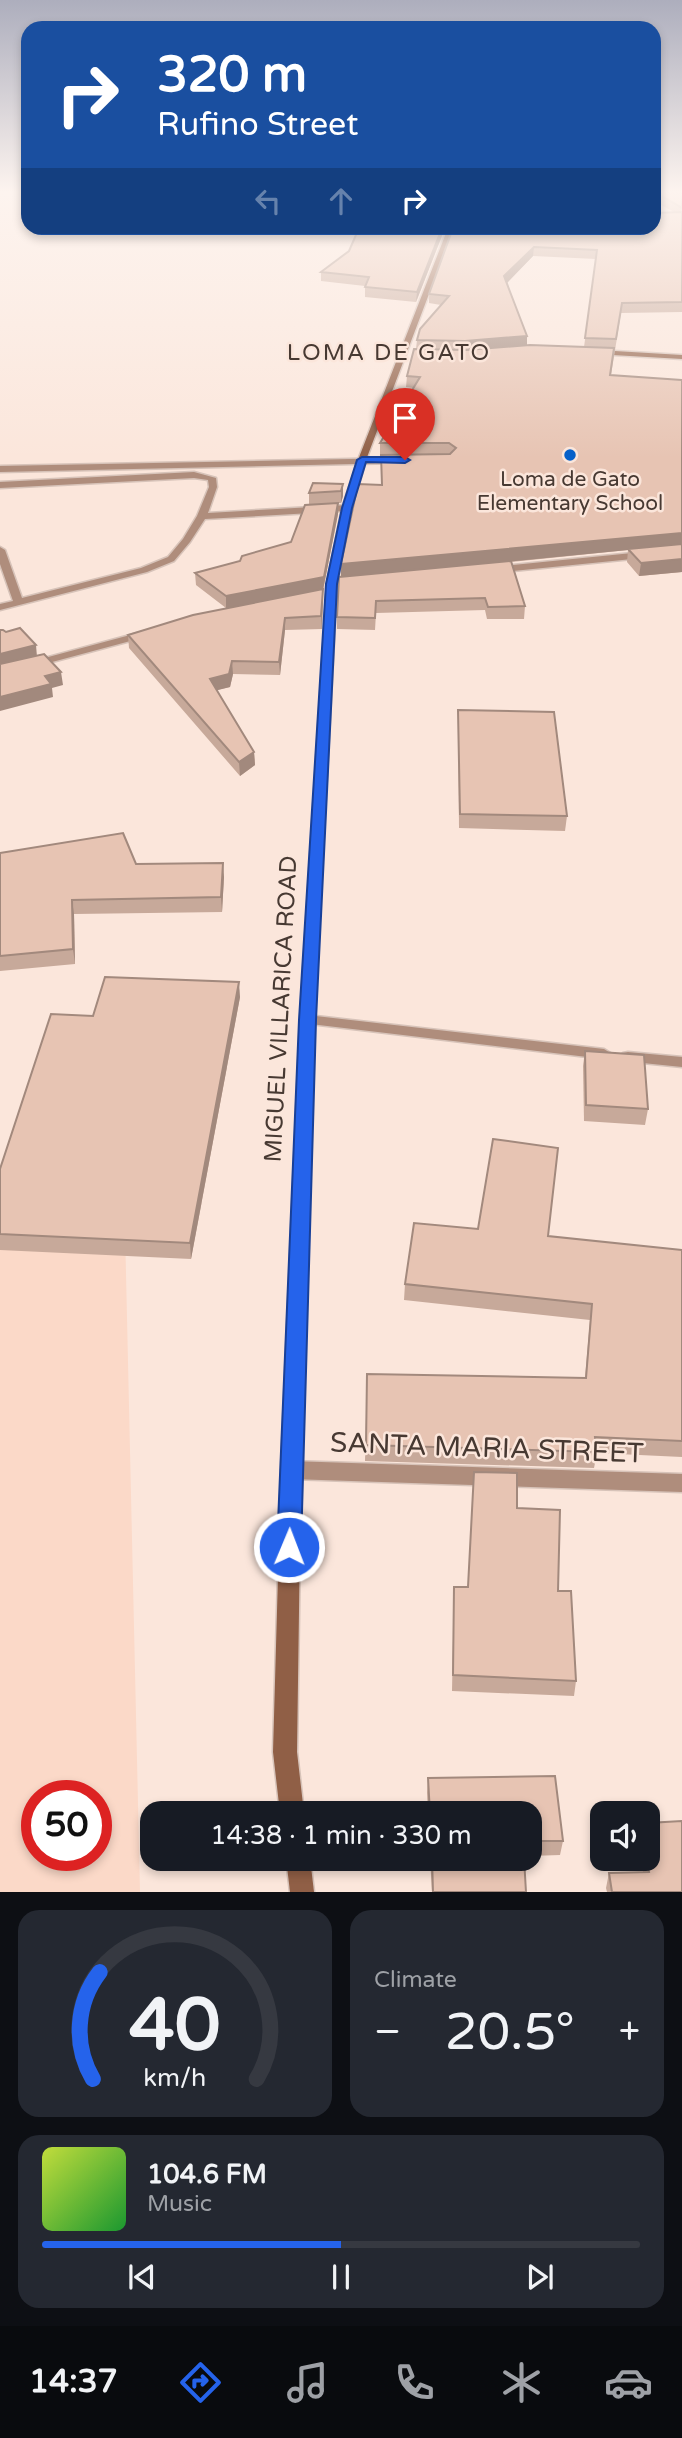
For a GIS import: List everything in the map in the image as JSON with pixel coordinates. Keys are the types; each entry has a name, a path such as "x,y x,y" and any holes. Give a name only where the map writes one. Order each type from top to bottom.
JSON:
{"main road":[{"name":"MIGUEL VILLARICA ROAD","path":"291,1801 285,1752 291,1470 307,1020 332,589 347,508 362,460 410,355 434,281"},
{"path":"585,352 682,357"},
{"path":"300,1871 302,1892"}],"street":[{"path":"0,469 412,460"},
{"path":"0,485 194,475 212,478 214,487 202,516 171,559 144,569 0,607"},
{"path":"202,516 347,508"},
{"path":"0,550 18,602"},
{"path":"480,571 682,551"},
{"path":"0,673 150,633"},
{"path":"307,1020 682,1062"},
{"name":"SANTA MARIA STREET","path":"291,1470 682,1483"}],"shaded area":[{"path":"124,1185 140,1892 0,1892 0,1192"}],"building":[{"path":"367,281 421,281 417,292 365,287"},
{"path":"434,281 506,281 527,336 465,341 417,340 420,329 449,296 429,294"},
{"path":"593,281 682,281 682,302 622,303 616,339 585,338"},
{"path":"530,345 614,348 610,375 682,380 682,533 341,564 358,484 382,485 381,455 450,454 456,448 449,443 380,443 420,377 407,376 414,349 466,350"},
{"path":"313,483 343,484 341,491 309,493"},
{"path":"338,503 324,577 226,596 195,573 240,561 242,556 291,542 305,505"},
{"path":"682,544 682,559 641,563 628,549"},
{"path":"511,561 525,606 488,607 485,598 376,601 375,618 337,617 339,577"},
{"path":"323,589 321,616 285,618 279,662 232,661 229,674 210,679 254,752 239,762 128,635 193,615"},
{"path":"20,628 36,645 0,654 0,630 6,632"},
{"path":"44,654 61,672 45,676 51,684 0,697 0,664"},
{"path":"458,710 554,712 567,816 460,814"},
{"path":"123,833 136,864 223,863 221,897 72,900 73,949 0,956 0,853"},
{"path":"105,977 239,982 190,1243 0,1234 0,1169 51,1014 93,1016"},
{"path":"585,1051 644,1055 648,1109 586,1105"},
{"path":"493,1139 558,1148 548,1236 682,1250 682,1441 595,1437 597,1452 366,1445 367,1374 586,1378 592,1304 405,1284 414,1223 478,1229"},
{"path":"474,1472 517,1473 517,1508 560,1510 558,1591 571,1591 576,1681 453,1675 454,1587 468,1587"},
{"path":"555,1776 563,1841 542,1841 542,1801 429,1801 428,1778"},
{"path":"682,1821 682,1892 612,1892 609,1873 660,1871 660,1822"},
{"path":"432,1871 525,1871 526,1892 433,1892"}],"place":[{"name":"Loma de Gato Elementary School","path":"570,455"}],"district":[{"name":"LOMA DE GATO","path":"389,353"}],"route":[{"path":"289,1547 307,1020 332,584 347,508 362,460 405,460"}]}
